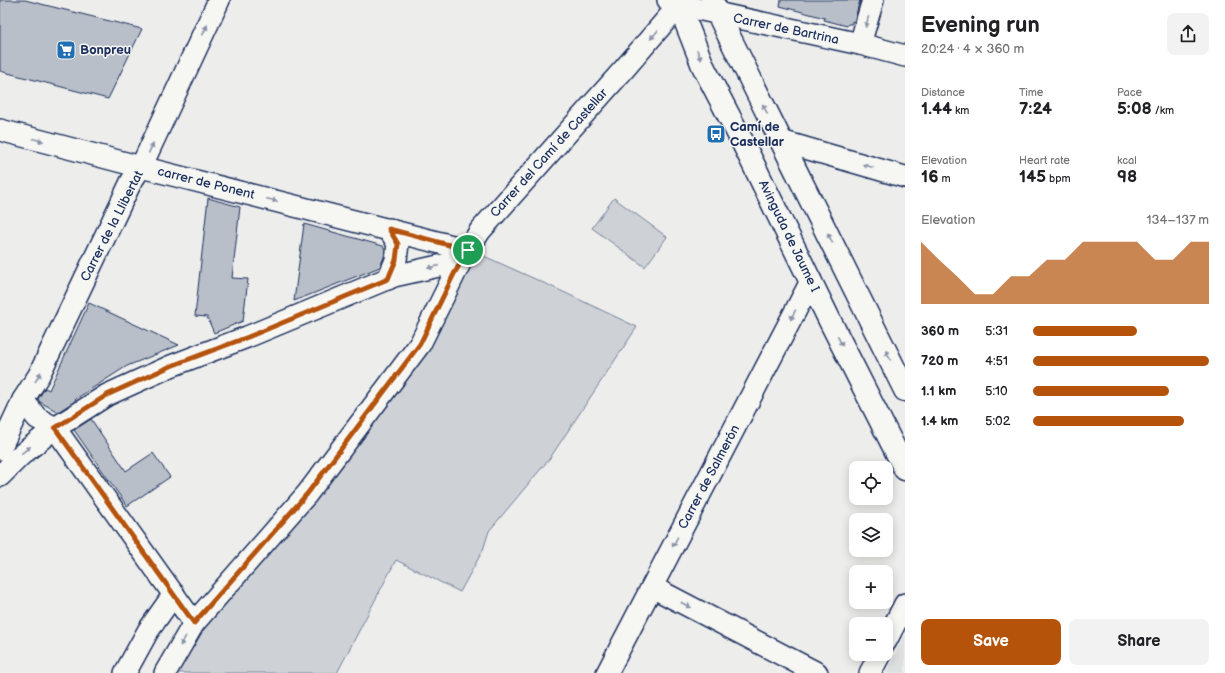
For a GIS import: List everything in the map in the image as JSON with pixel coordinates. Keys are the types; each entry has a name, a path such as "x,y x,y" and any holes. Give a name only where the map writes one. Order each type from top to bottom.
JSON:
{"street":[{"name":"Carrer de la Llibertat","path":"0,448 23,400 39,374 131,182 142,167 219,0"},
{"path":"860,44 873,0"},
{"name":"Carrer de Bartrina","path":"674,2 715,7 905,56"},
{"name":"Carrer del Camí de Castellar","path":"165,673 194,623 307,494 420,344 465,255 480,231 625,68 674,2"},
{"name":"Avinguda de Jaume I","path":"674,2 703,66 742,141 905,469"},
{"path":"715,7 905,390"},
{"name":"carrer de Ponent","path":"0,130 389,229 465,255"},
{"path":"781,141 905,177"},
{"path":"388,279 396,260 398,244 389,229"},
{"path":"0,476 21,455 55,428 107,395 171,366 248,337 394,276 465,255"},
{"name":"Carrer de Salmerón","path":"607,673 811,281"},
{"path":"23,400 37,418 55,428 194,623"},
{"path":"652,587 817,673"},
{"path":"125,673 148,631 174,594"},
{"path":"893,627 905,604"},
{"path":"870,673 876,661"}],"shaded area":[{"path":"614,198 667,237 645,267 592,228"},
{"path":"475,252 637,327 550,458 489,531 483,550 460,592 396,560 337,673 176,673 204,627"},
{"path":"905,634 905,673 886,673"}],"building":[{"name":"Bonpreu","path":"0,0 25,0 142,29 108,99 0,71"},
{"path":"781,0 860,0 854,22 852,21 852,24 848,24 847,26 824,20 825,18 780,6"},
{"path":"208,198 240,207 232,278 248,279 243,321 214,333 207,317 195,316"},
{"path":"304,224 383,246 385,250 384,257 380,267 294,301"},
{"path":"89,303 179,345 127,366 58,412 40,402 38,399 45,388 49,390"},
{"path":"91,419 126,471 153,453 170,477 127,506 74,430"}],"place":[{"name":"Bonpreu","path":"66,50"},
{"name":"Camí de Castellar","path":"716,134"}],"route":[{"path":"389,229 468,250 454,274 420,344 307,494 194,623 68,444 55,428 107,395 171,366 248,337 388,279 396,260 398,244 389,229"}]}
